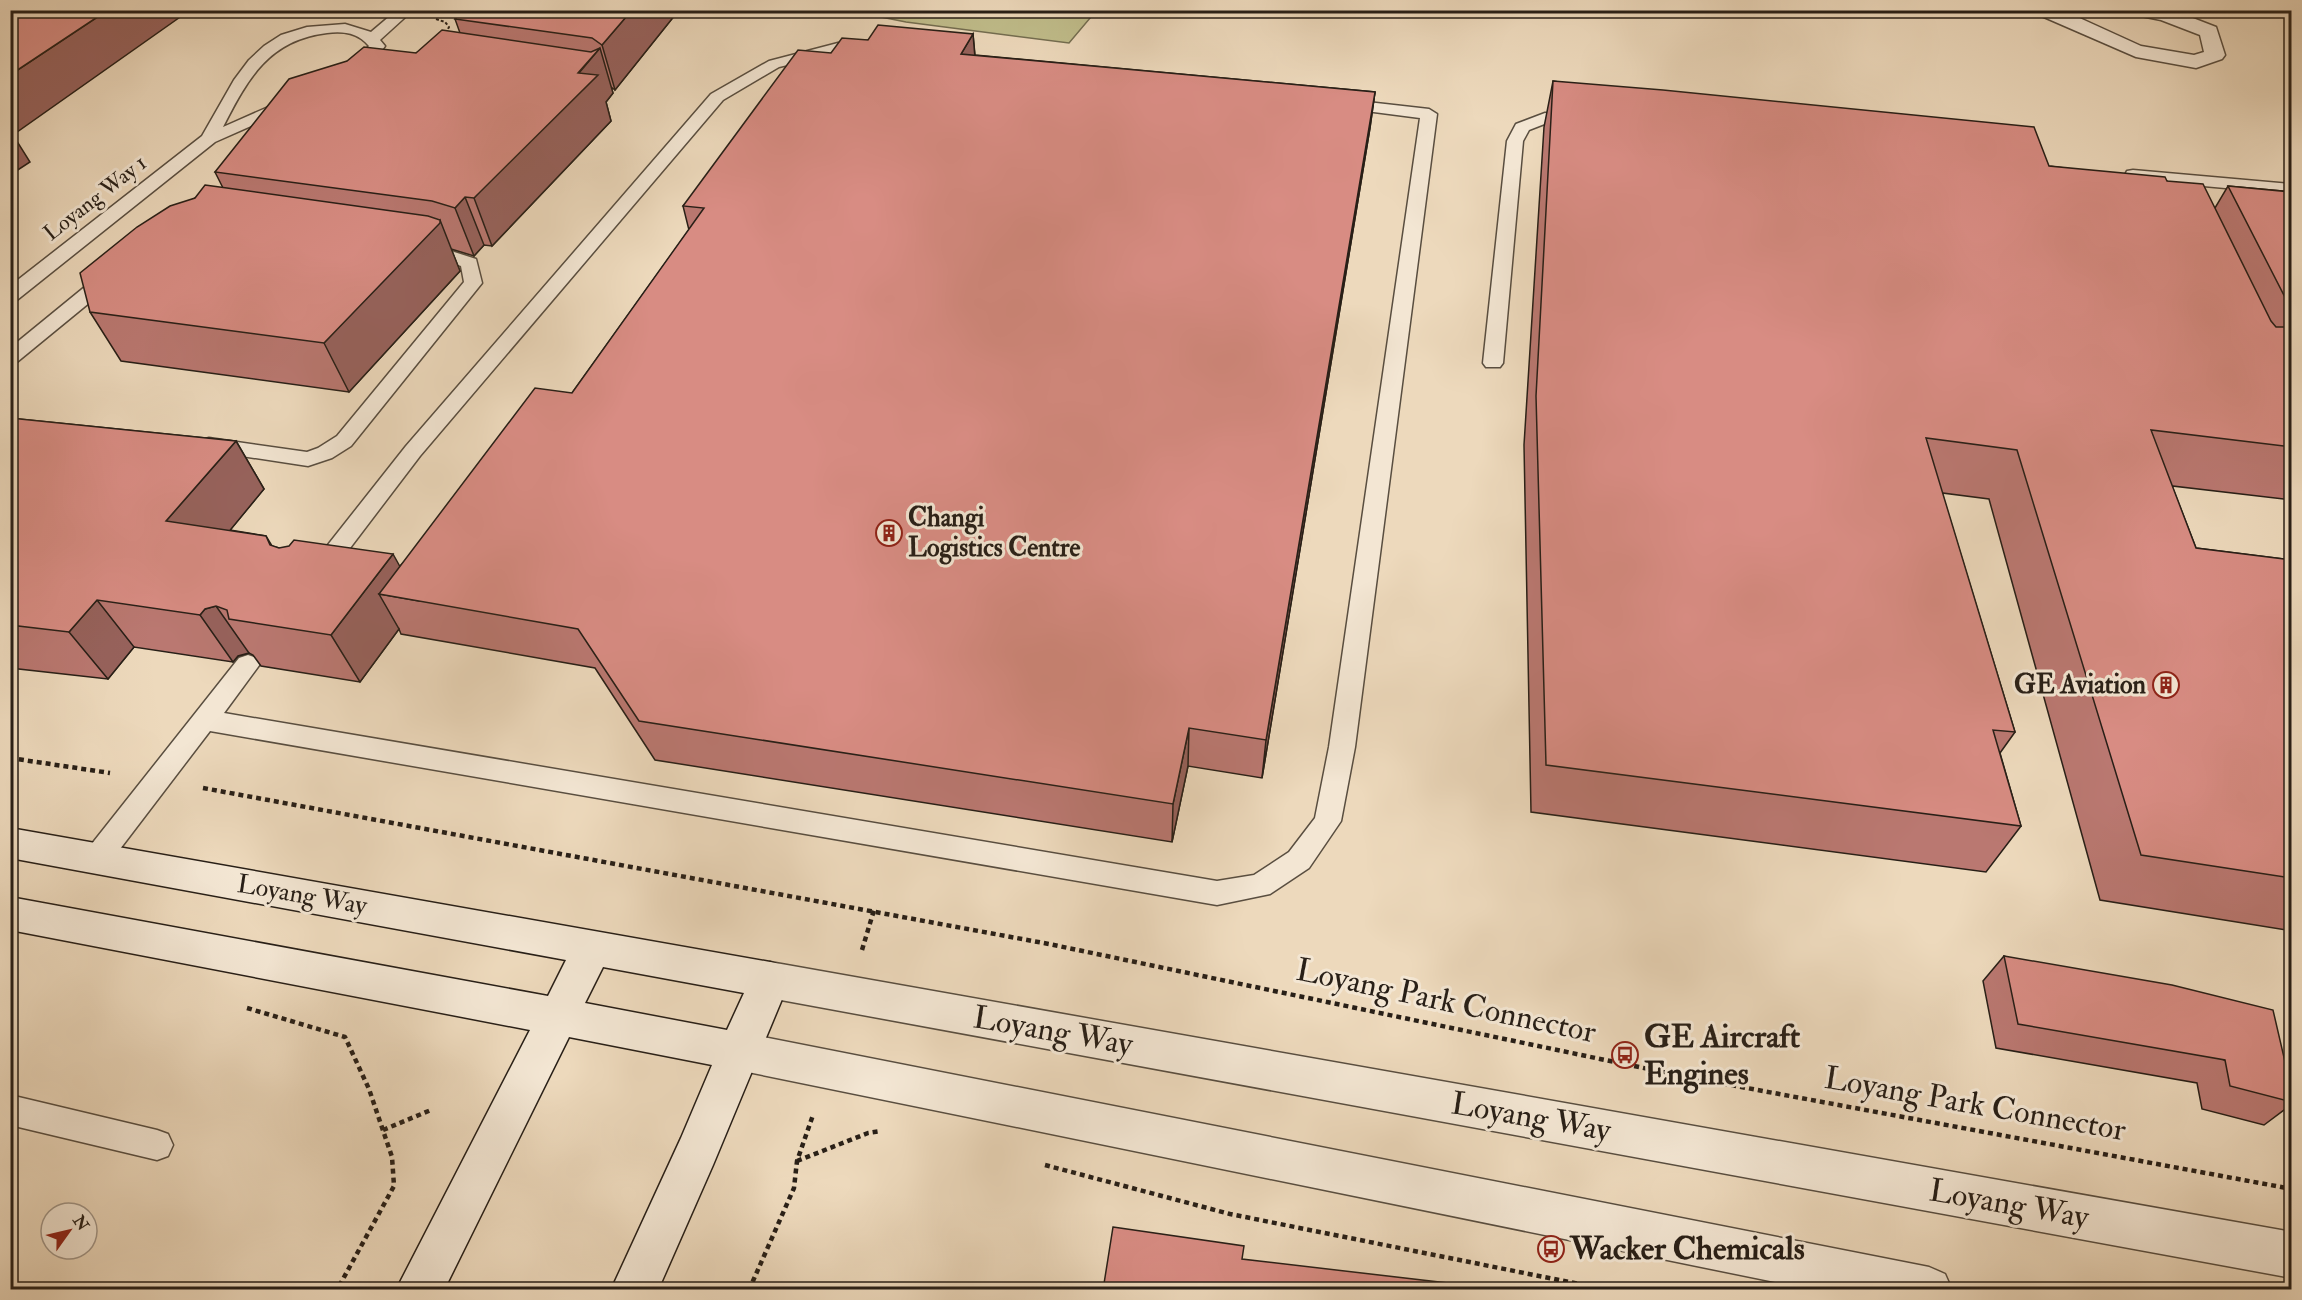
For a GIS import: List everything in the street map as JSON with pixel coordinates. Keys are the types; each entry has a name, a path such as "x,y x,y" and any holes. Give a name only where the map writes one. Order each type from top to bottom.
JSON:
{"street":[{"path":"2044,10 2136,51 2196,62 2216,55 2210,31 2166,15 2138,10"},
{"name":"Loyang Way","path":"10,843 2292,1255"},
{"path":"10,913 559,1015 1929,1290"},
{"path":"419,1290 593,948"},
{"path":"634,1290 698,1150 770,980"}],"lane":[{"path":"338,80 355,70 369,57 377,46 372,39 406,10"},
{"path":"329,28 345,16"},
{"name":"Loyang Way 1","path":"209,139 239,81 256,60 273,47 297,34 329,28 350,28 367,34 372,39"},
{"path":"309,585 413,452 717,97 774,64 800,56 838,48 878,48"},
{"name":"Loyang Way 1","path":"10,296 209,139 306,96"},
{"path":"205,720 1217,893 1260,886 1299,860 1328,821 1342,747 1429,114 1324,102"},
{"path":"1492,363 1515,141 1522,127 1545,118 1593,123"},
{"path":"2114,173 2292,189"},
{"path":"2162,177 2172,199"},
{"path":"192,442 308,459 344,441 473,283 470,263 451,256 404,249"},
{"path":"10,358 127,261"},
{"path":"97,858 156,779 248,664"},
{"path":"10,1110 158,1145"}],"path":[{"name":"Loyang Park Connector","path":"10,758 156,779 540,852 874,910 1173,968 1680,1075 2111,1152 2292,1189"},
{"path":"243,1006 345,1037 369,1089 392,1157 394,1186 337,1290"},
{"path":"383,1130 431,1110"},
{"path":"749,1290 794,1188 797,1161 868,1133 889,1129"},
{"path":"1036,1163 1230,1214 1610,1290"}],"shaded area":[{"path":"851,11 1096,11 1069,43 906,22"}],"building":[{"path":"10,10 108,10 10,75"},
{"path":"464,10 632,10 602,45 592,38 455,19"},
{"name":"Changi Logistics Centre","path":"878,25 973,34 961,54 1375,92 1266,740 1189,728 1173,804 639,721 578,629 379,594 535,388 572,393 704,208 683,206 798,50 831,53 842,38 868,40"},
{"path":"442,30 591,52 600,48 578,73 598,75 474,198 465,197 455,208 432,201 215,172 289,79 347,61 364,47 416,53"},
{"path":"1553,81 2034,127 2049,166 2165,177 2167,181 2203,184 2271,321 2276,327 2292,326 2292,447 2151,430 2196,548 2292,560 2292,878 2141,855 2017,450 1926,438 2015,732 1993,730 2021,826 1546,765 1536,396"},
{"path":"205,185 428,216 440,220 440,223 324,343 90,312 80,273 137,227 170,206 195,198"},
{"path":"2228,186 2292,192 2292,311"},
{"path":"10,418 236,441 166,521 266,536 270,545 279,548 289,546 294,540 393,554 331,635 229,619 227,610 216,606 205,609 200,615 97,600 69,632 10,625"},
{"path":"2004,956 2172,985 2273,1010 2292,1092 2292,1102 2230,1086 2225,1060 2018,1024"},
{"path":"1113,1227 1244,1246 1242,1259 1456,1284 1456,1290 1103,1290"}],"place":[{"name":"Changi Logistics Centre","path":"889,533"},
{"name":"GE Aviation","path":"2166,685"},
{"name":"GE Aircraft Engines","path":"1625,1055"},
{"name":"Wacker Chemicals","path":"1551,1249"}]}
